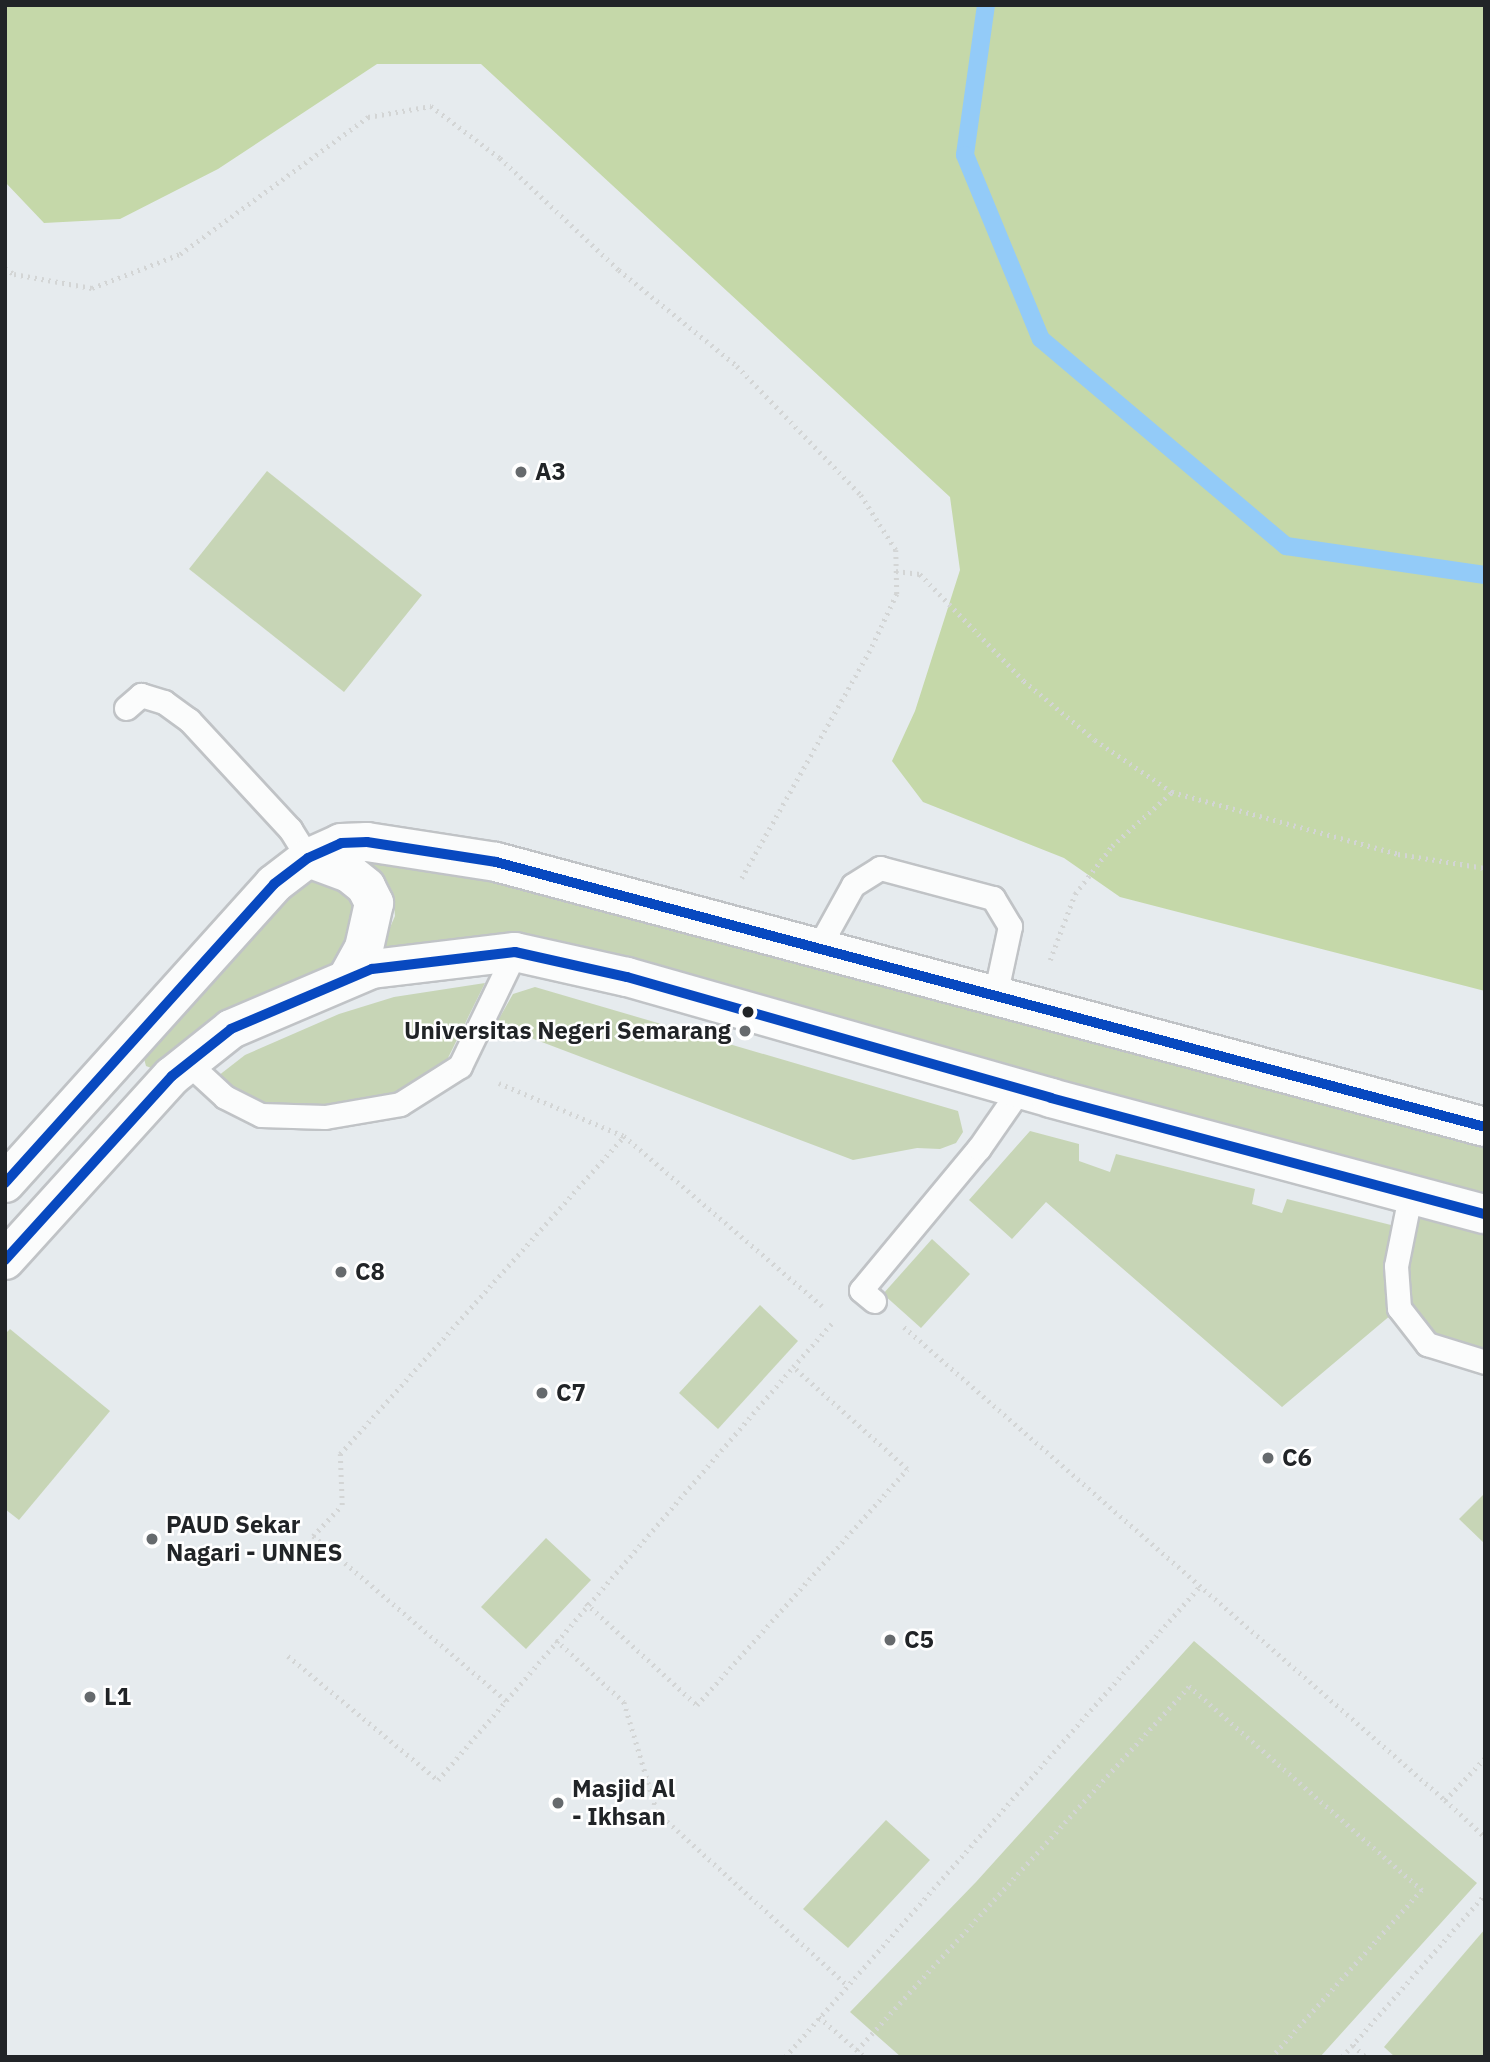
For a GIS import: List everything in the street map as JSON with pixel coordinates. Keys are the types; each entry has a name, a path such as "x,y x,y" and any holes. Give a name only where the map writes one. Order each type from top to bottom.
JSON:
{"street":[{"path":"5,1183 274,884 308,858 341,844 415,848 496,862 711,923 1485,1127"},
{"path":"308,858 349,873 366,887 374,903 364,948 347,979"},
{"path":"5,1260 188,1063 231,1029 347,979 433,959 515,952 627,977 1020,1089 1485,1214"}],"lane":[{"path":"126,708 141,695 164,702 189,720 290,829 308,858"},
{"path":"817,950 853,885 880,868 993,898 1010,926 995,996"},
{"path":"188,1063 225,1097 261,1115 325,1117 400,1104 460,1066 515,952"},
{"path":"874,1301 861,1290 979,1148 1020,1089"},
{"path":"1410,1196 1396,1266 1399,1308 1427,1344 1485,1363"}],"path":[{"path":"5,268 14,274 92,288 180,254 368,117 431,106 500,158 618,270 737,366 861,495 896,550 897,594 870,651 805,764 777,824 711,923"},
{"path":"896,571 920,575 1024,681 1095,740 1172,792 1398,854 1485,868"},
{"path":"1047,967 1075,894 1112,846 1172,792"},
{"path":"288,1656 438,1780 586,1602 836,1318 624,1136 460,1066"},
{"path":"506,1700 313,1536 342,1505 340,1454 624,1136"},
{"path":"874,1301 1201,1585 1485,1837"},
{"path":"586,1602 697,1704 907,1469 793,1367"},
{"path":"785,2057 1201,1585"},
{"path":"556,1640 624,1702 657,1812 847,1985"},
{"path":"857,2050 1189,1686 1422,1890 1272,2057"},
{"path":"1445,1800 1485,1758"},
{"path":"1342,2057 1485,1894"},
{"path":"819,2017 865,2057"},
{"path":"1353,2045 1366,2057"}],"green space":[{"path":"5,5 1485,5 1485,991 1120,897 1064,858 923,802 892,761 915,711 960,570 950,497 481,64 377,64 218,169 120,219 44,223 5,182"},
{"path":"267,471 422,595 344,692 189,569"},
{"path":"367,842 1485,1127 1485,1362 1427,1344 1398,1309 1282,1407 1046,1202 1012,1239 969,1200 1030,1131 1079,1144 1079,1161 1110,1172 1116,1154 1255,1189 1252,1204 1282,1213 1287,1199 1403,1228 1409,1196 553,958 372,969 395,916 393,893 383,874 366,860"},
{"path":"308,858 366,887 347,979 172,1076 146,1066 138,1036"},
{"path":"485,983 447,1060 394,1096 306,1109 257,1107 227,1090 218,1076 245,1055 339,1014 394,997"},
{"path":"535,987 958,1111 963,1132 956,1143 940,1149 917,1148 853,1160 518,1033 488,1038 513,994"},
{"path":"932,1239 970,1274 921,1328 883,1294"},
{"path":"760,1305 798,1341 718,1429 679,1393"},
{"path":"10,1329 110,1411 19,1520 5,1509 5,1334"},
{"path":"1485,1493 1485,1544 1459,1519"},
{"path":"546,1538 591,1580 526,1649 481,1607"},
{"path":"1194,1641 1477,1883 1320,2057 901,2057 850,2012 976,1882"},
{"path":"886,1820 930,1860 848,1948 803,1909"},
{"path":"1485,1929 1485,2057 1395,2057 1384,2047"}],"waterway":[{"path":"986,5 965,155 1041,339 1286,546 1485,575"}],"transit line":[{"path":"5,1183 274,884 308,858 341,843 367,842 496,862 1485,1127"},
{"path":"5,1260 172,1076 231,1029 372,969 515,952 627,977 1051,1098 1485,1214"}],"place":[{"name":"A3","path":"521,472"},
{"name":"Universitas Negeri Semarang","path":"745,1031"},
{"name":"C8","path":"341,1272"},
{"name":"C7","path":"542,1393"},
{"name":"C6","path":"1268,1458"},
{"name":"PAUD Sekar Nagari - UNNES","path":"152,1539"},
{"name":"C5","path":"890,1640"},
{"name":"L1","path":"90,1697"},
{"name":"Masjid Al - Ikhsan","path":"558,1803"}]}
